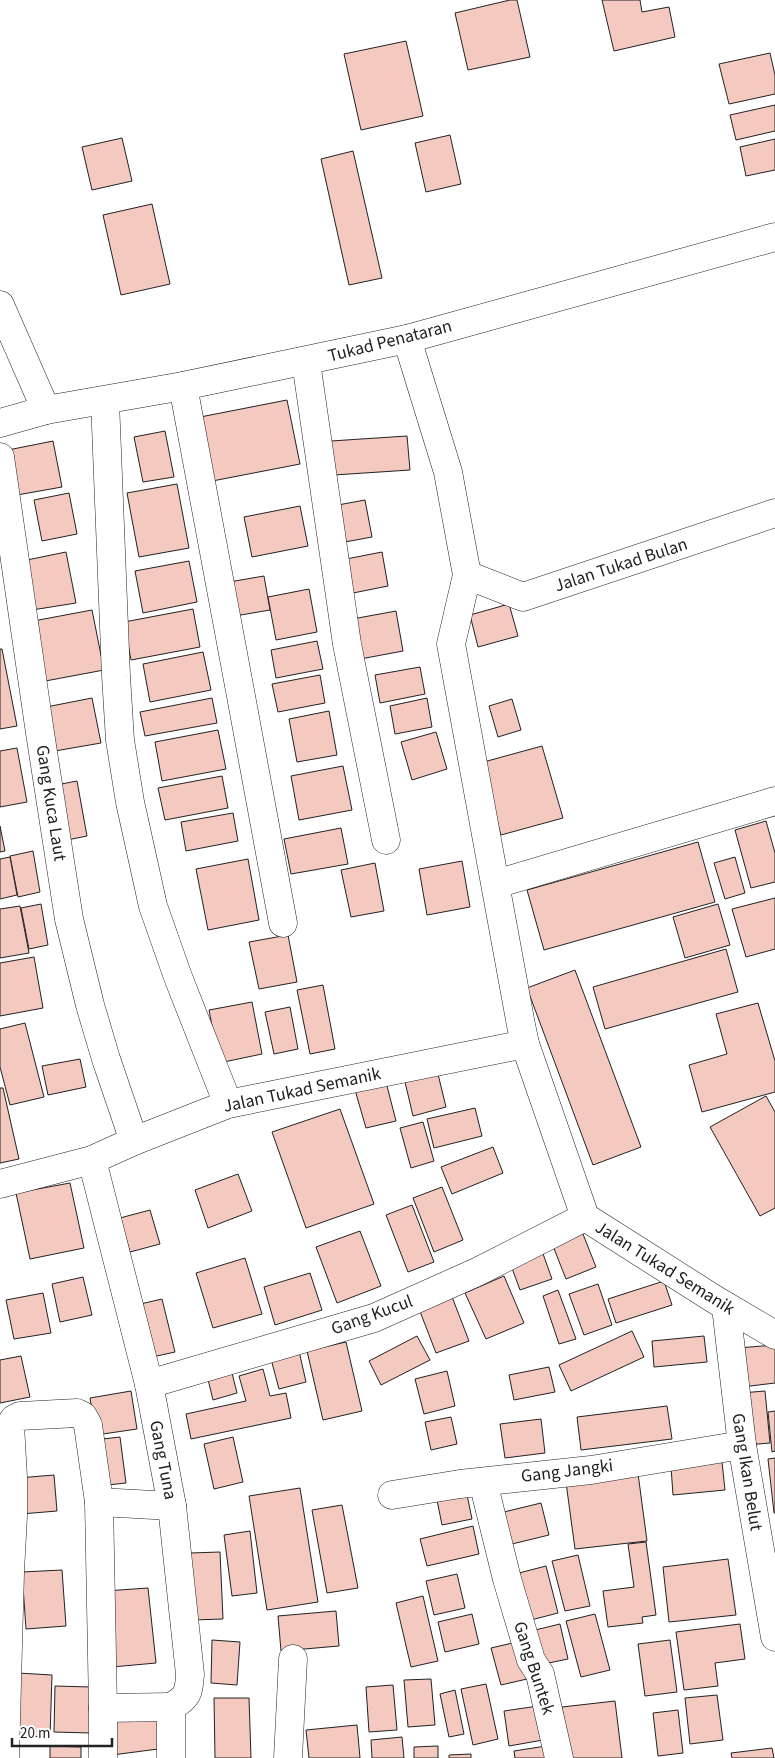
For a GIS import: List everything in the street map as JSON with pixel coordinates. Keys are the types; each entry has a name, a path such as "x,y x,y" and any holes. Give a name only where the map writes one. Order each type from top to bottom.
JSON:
{"street":[{"name":"Tukad Penataran","path":"0,422 46,410 105,401 306,362 407,339 775,237"},
{"path":"0,305 46,410"},
{"path":"407,339 448,472 467,575 451,644 496,884 775,801"},
{"path":"306,362 347,644 386,840"},
{"path":"183,386 226,608 283,923"},
{"path":"105,401 116,676 120,740 130,802 153,906 178,977 228,1104"},
{"name":"Gang Kuca Laut","path":"0,457 69,919 90,1006 134,1141"},
{"name":"Jalan Tukad Bulan","path":"467,575 523,597 775,513"},
{"name":"Jalan Tukad Semanik","path":"496,884 525,1044 585,1217 726,1307 775,1335"},
{"name":"Jalan Tukad Semanik","path":"0,1184 92,1160 134,1141 228,1104 525,1044"},
{"name":"Gang Tuna","path":"92,1160 149,1384 172,1506 190,1674 189,1690 182,1700 171,1707"},
{"name":"Gang Kucul","path":"149,1384 374,1318 477,1272 585,1217"},
{"name":"Gang Ikan Belut","path":"726,1307 742,1445 775,1637"},
{"path":"5,1758 13,1506 13,1477 9,1430 11,1422 20,1416 68,1412 78,1412 88,1425 99,1502 103,1758"},
{"name":"Gang Jangki","path":"392,1495 483,1482 591,1470 742,1445"},
{"name":"Gang Buntek","path":"483,1482 506,1579 531,1660 540,1674 560,1758"},
{"path":"99,1502 172,1506"},
{"path":"288,1758 293,1659"},
{"path":"103,1708 171,1707 171,1758"}],"building":[{"path":"517,0 530,57 468,70 455,13"},
{"path":"602,0 640,0 642,12 669,7 675,37 614,51"},
{"path":"406,41 423,116 361,130 344,54"},
{"path":"770,53 775,75 775,94 729,104 719,64"},
{"path":"775,105 775,131 736,140 730,115"},
{"path":"450,135 461,184 426,192 415,143"},
{"path":"122,138 132,181 92,190 82,147"},
{"path":"775,139 775,170 746,176 740,147"},
{"path":"353,151 382,278 349,285 321,159"},
{"path":"152,204 170,284 121,295 103,215"},
{"path":"287,400 300,464 202,483 190,419"},
{"path":"165,431 174,477 143,482 134,437"},
{"path":"407,436 410,470 334,475 331,441"},
{"path":"53,441 62,487 17,495 8,450"},
{"path":"177,484 189,548 139,557 127,493"},
{"path":"69,493 77,534 42,541 34,500"},
{"path":"365,500 372,537 334,544 327,507"},
{"path":"300,506 308,546 252,557 244,517"},
{"path":"66,552 76,603 32,610 22,561"},
{"path":"382,552 388,586 348,594 341,560"},
{"path":"189,561 197,602 143,613 135,571"},
{"path":"264,576 270,610 235,616 229,582"},
{"path":"309,589 317,632 276,640 268,597"},
{"path":"509,604 518,636 478,647 470,615"},
{"path":"193,609 200,647 131,660 124,622"},
{"path":"92,610 104,670 40,682 28,622"},
{"path":"396,611 403,651 355,660 347,620"},
{"path":"317,641 323,669 276,678 271,650"},
{"path":"0,649 2,649 17,726 0,729"},
{"path":"203,652 211,690 150,702 143,664"},
{"path":"420,667 425,694 380,703 375,675"},
{"path":"320,675 325,703 278,712 272,684"},
{"path":"92,698 101,743 49,752 41,708"},
{"path":"212,698 217,723 145,736 140,712"},
{"path":"427,698 432,727 395,734 390,706"},
{"path":"512,699 521,730 498,737 489,706"},
{"path":"329,711 337,755 297,762 289,719"},
{"path":"218,730 226,769 162,781 155,742"},
{"path":"436,732 447,769 412,780 401,742"},
{"path":"542,746 563,818 501,835 480,763"},
{"path":"17,748 27,802 0,807 0,751"},
{"path":"343,766 352,810 299,820 291,776"},
{"path":"222,776 228,808 165,820 158,788"},
{"path":"77,781 87,836 62,841 51,786"},
{"path":"233,813 238,841 186,851 181,822"},
{"path":"766,821 775,853 775,882 751,888 735,830"},
{"path":"0,826 5,851 0,852"},
{"path":"341,828 348,864 291,874 284,839"},
{"path":"698,842 715,902 544,950 527,890"},
{"path":"33,851 40,892 18,897 10,856"},
{"path":"10,857 17,895 0,899 0,859"},
{"path":"735,857 745,893 725,899 714,863"},
{"path":"248,859 259,920 208,930 196,869"},
{"path":"462,861 470,907 427,915 419,869"},
{"path":"375,863 384,911 351,917 341,870"},
{"path":"775,898 775,949 746,957 732,909"},
{"path":"41,904 48,945 29,949 21,908"},
{"path":"718,904 730,945 685,958 673,917"},
{"path":"20,906 29,953 0,958 0,909"},
{"path":"288,935 297,982 259,989 249,942"},
{"path":"726,949 738,992 605,1029 593,987"},
{"path":"34,957 43,1008 0,1016 0,963"},
{"path":"575,970 641,1147 593,1165 527,988"},
{"path":"323,985 335,1049 310,1054 297,990"},
{"path":"252,1002 262,1054 219,1063 209,1010"},
{"path":"758,1003 775,1061 775,1092 702,1112 689,1065 727,1054 716,1014"},
{"path":"290,1007 298,1049 274,1054 265,1012"},
{"path":"25,1023 44,1097 10,1105 0,1067 0,1029"},
{"path":"80,1059 86,1087 48,1095 42,1066"},
{"path":"438,1074 446,1107 413,1116 405,1082"},
{"path":"386,1082 396,1121 366,1128 355,1090"},
{"path":"0,1088 3,1088 19,1159 0,1163"},
{"path":"766,1096 775,1112 775,1208 760,1216 710,1127"},
{"path":"475,1108 482,1136 434,1148 427,1119"},
{"path":"340,1109 374,1204 306,1228 272,1132"},
{"path":"423,1122 434,1161 411,1168 400,1128"},
{"path":"493,1147 503,1173 452,1194 441,1167"},
{"path":"238,1174 252,1211 208,1228 195,1190"},
{"path":"70,1183 84,1248 30,1259 16,1193"},
{"path":"442,1187 463,1240 434,1252 413,1198"},
{"path":"412,1205 434,1262 408,1272 386,1215"},
{"path":"150,1210 160,1244 130,1252 120,1218"},
{"path":"581,1229 596,1267 566,1279 551,1241"},
{"path":"360,1231 381,1286 337,1303 316,1247"},
{"path":"541,1248 552,1279 520,1290 509,1260"},
{"path":"245,1258 262,1314 213,1328 196,1273"},
{"path":"310,1273 322,1310 275,1325 264,1287"},
{"path":"504,1276 524,1323 486,1339 465,1293"},
{"path":"83,1277 92,1315 60,1322 52,1284"},
{"path":"664,1281 672,1305 616,1323 608,1299"},
{"path":"598,1284 612,1325 584,1335 569,1294"},
{"path":"449,1289 469,1341 436,1353 416,1301"},
{"path":"558,1290 576,1339 559,1344 543,1296"},
{"path":"43,1293 51,1333 14,1339 6,1300"},
{"path":"162,1299 175,1352 148,1358 136,1305"},
{"path":"632,1331 644,1357 571,1391 559,1365"},
{"path":"417,1336 430,1360 381,1385 369,1361"},
{"path":"704,1336 707,1362 654,1367 652,1341"},
{"path":"346,1342 362,1411 323,1420 307,1351"},
{"path":"775,1345 775,1383 742,1387 738,1348"},
{"path":"299,1351 306,1382 279,1389 271,1359"},
{"path":"21,1356 30,1397 0,1403 0,1360"},
{"path":"230,1365 237,1393 213,1400 206,1371"},
{"path":"549,1367 555,1392 514,1400 509,1375"},
{"path":"263,1369 270,1396 286,1393 291,1418 191,1439 186,1414 246,1401 239,1376"},
{"path":"447,1371 455,1406 424,1414 415,1379"},
{"path":"131,1391 137,1429 96,1435 90,1398"},
{"path":"765,1391 770,1443 746,1445 741,1393"},
{"path":"667,1406 672,1439 581,1450 577,1417"},
{"path":"775,1411 775,1451 772,1452 768,1412"},
{"path":"451,1417 457,1444 431,1450 425,1422"},
{"path":"541,1419 545,1453 505,1458 500,1424"},
{"path":"120,1437 126,1483 98,1486 94,1440"},
{"path":"233,1437 243,1482 214,1489 204,1444"},
{"path":"775,1458 775,1513 774,1513 768,1459"},
{"path":"722,1462 725,1490 673,1495 671,1467"},
{"path":"637,1466 647,1541 575,1549 565,1475"},
{"path":"54,1475 57,1511 21,1514 18,1478"},
{"path":"465,1485 472,1519 442,1525 435,1490"},
{"path":"300,1488 318,1602 267,1610 249,1496"},
{"path":"541,1503 549,1535 512,1544 504,1512"},
{"path":"342,1505 358,1588 327,1593 312,1510"},
{"path":"473,1526 479,1554 427,1566 420,1539"},
{"path":"250,1531 257,1593 232,1596 224,1535"},
{"path":"646,1542 656,1615 642,1617 643,1623 608,1627 603,1591 634,1587 628,1544"},
{"path":"220,1552 223,1619 193,1620 190,1553"},
{"path":"578,1555 590,1606 565,1611 552,1561"},
{"path":"728,1559 736,1615 669,1622 663,1567"},
{"path":"546,1566 558,1613 527,1621 515,1574"},
{"path":"62,1570 66,1626 26,1629 22,1572"},
{"path":"457,1574 465,1608 434,1615 426,1581"},
{"path":"148,1588 156,1663 112,1667 105,1591"},
{"path":"423,1596 438,1661 411,1667 396,1603"},
{"path":"336,1611 339,1646 281,1651 278,1616"},
{"path":"472,1614 479,1644 445,1652 438,1622"},
{"path":"595,1614 610,1670 581,1677 566,1621"},
{"path":"560,1624 568,1659 539,1665 531,1631"},
{"path":"740,1624 745,1659 715,1663 718,1686 684,1690 676,1632"},
{"path":"212,1640 240,1642 237,1685 211,1683"},
{"path":"670,1640 677,1692 645,1696 638,1644"},
{"path":"517,1642 527,1679 501,1685 491,1648"},
{"path":"18,1673 52,1675 50,1737 15,1736"},
{"path":"431,1679 435,1725 408,1727 404,1680"},
{"path":"486,1684 498,1739 473,1745 461,1689"},
{"path":"393,1685 397,1730 369,1732 366,1687"},
{"path":"55,1686 91,1687 90,1733 54,1732"},
{"path":"455,1690 464,1734 449,1737 440,1694"},
{"path":"717,1695 723,1740 690,1744 685,1698"},
{"path":"214,1698 249,1698 251,1758 215,1758"},
{"path":"615,1701 622,1758 568,1758 562,1707"},
{"path":"538,1706 543,1740 509,1746 504,1711"},
{"path":"678,1710 683,1753 658,1756 653,1713"},
{"path":"161,1714 166,1748 112,1755 107,1722"},
{"path":"357,1725 360,1758 309,1758 306,1730"},
{"path":"402,1737 404,1758 372,1758 371,1740"},
{"path":"50,1746 81,1747 81,1758 50,1758"},
{"path":"438,1746 438,1758 414,1758 414,1747"},
{"path":"546,1746 548,1758 515,1758 514,1751"},
{"path":"772,1748 774,1758 732,1758 731,1753"},
{"path":"471,1754 471,1758 449,1758 449,1755"}]}
